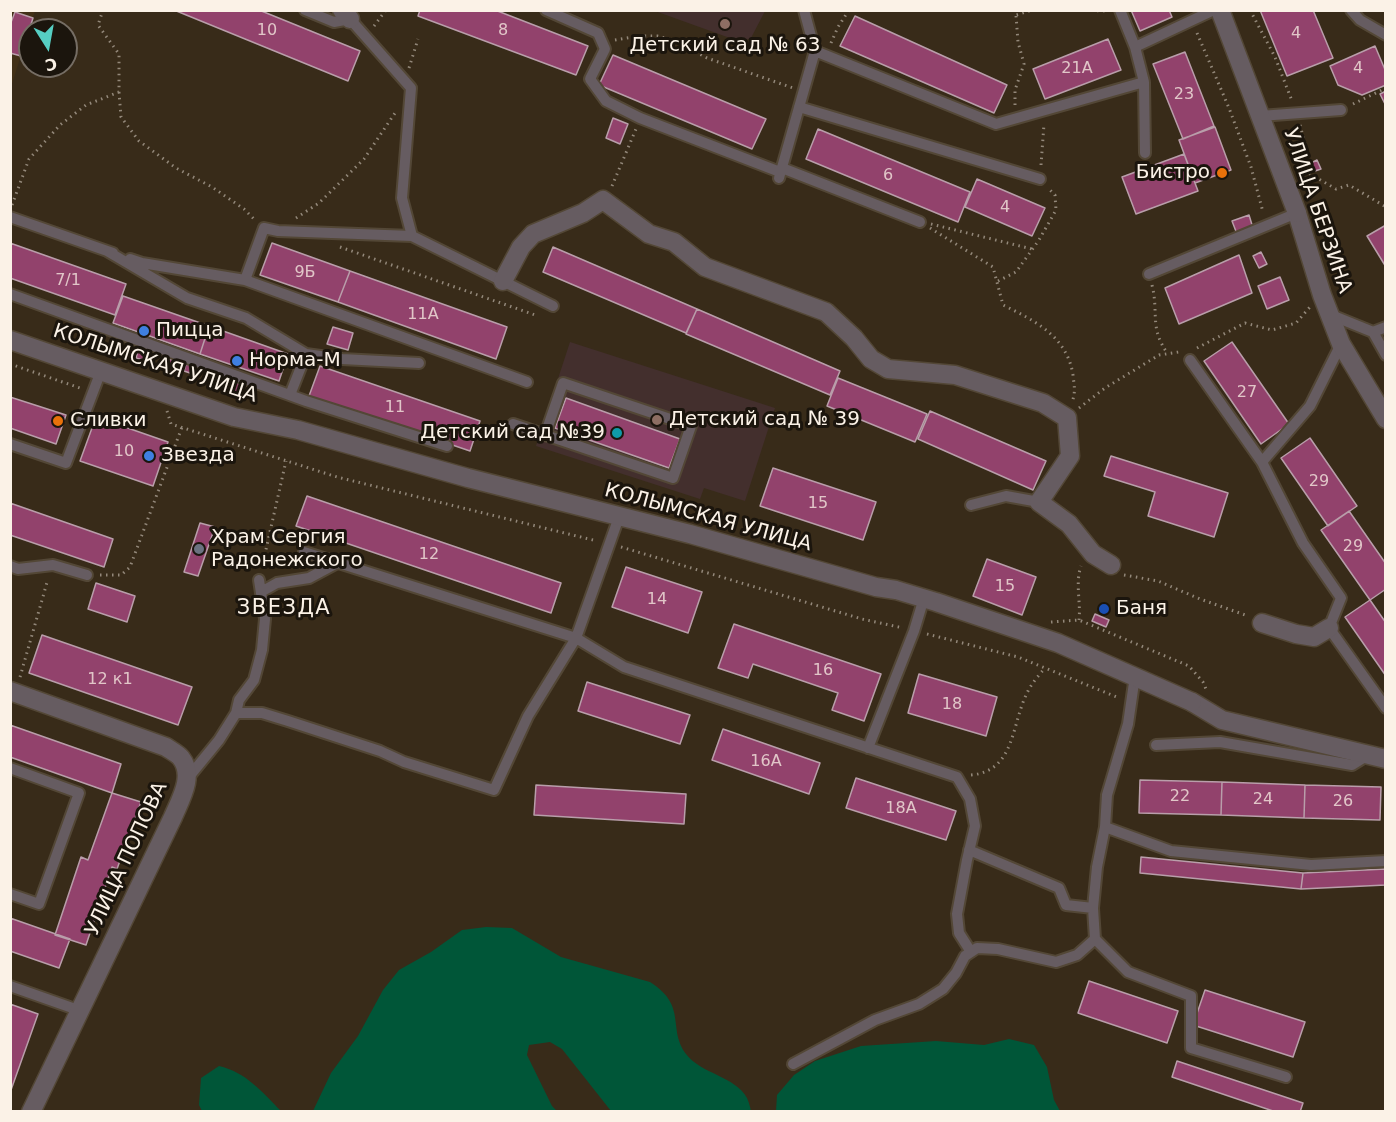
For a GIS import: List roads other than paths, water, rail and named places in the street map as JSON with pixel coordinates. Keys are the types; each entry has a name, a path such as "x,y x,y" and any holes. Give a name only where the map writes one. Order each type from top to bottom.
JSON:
{"street":[{"name":"УЛИЦА БЕРЗИНА","path":"1220,10 1297,213 1322,295 1341,344 1386,419"},
{"path":"503,281 521,247 533,234 583,213 603,200 649,234 674,242 705,267 826,312 854,338 871,358 888,369 956,375 1042,404 1067,418 1070,456 1039,502 1069,524 1093,554 1111,565"},
{"name":"КОЛЫМСКАЯ УЛИЦА","path":"10,340 234,417 297,430 468,478 701,537 876,587 924,598 1058,643 1192,702 1222,720 1377,757"},
{"path":"1262,623 1314,637 1329,628"},
{"name":"УЛИЦА ПОПОВА","path":"13,692 166,747 182,759 188,778 173,817 32,1112"}],"lane":[{"path":"305,10 334,22 346,15 407,85 402,198 412,236"},
{"path":"546,10 598,33 604,49 590,79 606,101 640,118 780,173 920,222"},
{"path":"780,173 815,51 804,10"},
{"path":"1135,47 1214,10"},
{"path":"1351,10 1360,20 1386,35"},
{"path":"1121,11 1135,47 1144,82 1145,153"},
{"path":"815,51 996,124 1144,82"},
{"path":"799,107 1040,179"},
{"path":"1260,117 1341,110"},
{"path":"1149,274 1297,213"},
{"path":"10,218 142,263 245,280 527,382"},
{"path":"245,280 264,228 278,231 412,236 553,306"},
{"path":"107,251 187,298 246,318 306,354 342,359 419,363"},
{"path":"10,294 290,395 447,446"},
{"path":"1331,315 1373,333 1386,355"},
{"path":"1373,333 1386,327"},
{"path":"1262,462 1310,406 1341,344"},
{"path":"290,395 306,354"},
{"path":"1189,354 1262,462 1303,543 1341,598 1329,628 1386,708"},
{"path":"10,444 66,463 101,371"},
{"path":"513,424 545,435 673,478 691,426 563,382 545,435"},
{"path":"971,505 1006,496 1039,502"},
{"path":"236,713 262,713 494,790 528,716 576,638 620,516"},
{"path":"304,552 576,638 624,667 957,777 970,799 975,826 957,914 958,933 971,952"},
{"path":"188,778 219,740 236,713 239,700 254,680 262,650 265,619 260,586 309,578 337,563"},
{"path":"10,566 18,569 53,564 87,575"},
{"path":"868,748 914,631 924,598"},
{"path":"1134,676 1128,724 1107,795 1105,827 1097,867 1093,908 1095,939 1128,972 1191,996 1191,1048 1286,1077"},
{"path":"1156,745 1220,742 1352,765 1377,757"},
{"path":"10,768 79,793 39,904 10,894"},
{"path":"1105,827 1171,851 1311,865 1386,861"},
{"path":"969,850 1059,888 1066,905 1093,908"},
{"path":"793,1064 875,1020 919,1004 943,989 956,973 965,956 977,948 998,949 1056,962 1077,955 1095,939"},
{"path":"10,986 81,1011"}],"place":[{"name":"Детский сад № 63","path":"725,24"},
{"name":"Бистро","path":"1222,173"},
{"name":"Пицца","path":"144,331"},
{"name":"Норма-М","path":"237,361"},
{"name":"Детский сад № 39","path":"657,420"},
{"name":"Сливки","path":"58,421"},
{"name":"Детский сад №39","path":"617,433"},
{"name":"Звезда","path":"149,456"},
{"name":"Храм Сергия Радонежского","path":"199,549"},
{"name":"Баня","path":"1104,609"}],"district":[{"name":"ЗВЕЗДА","path":"284,609"}]}
